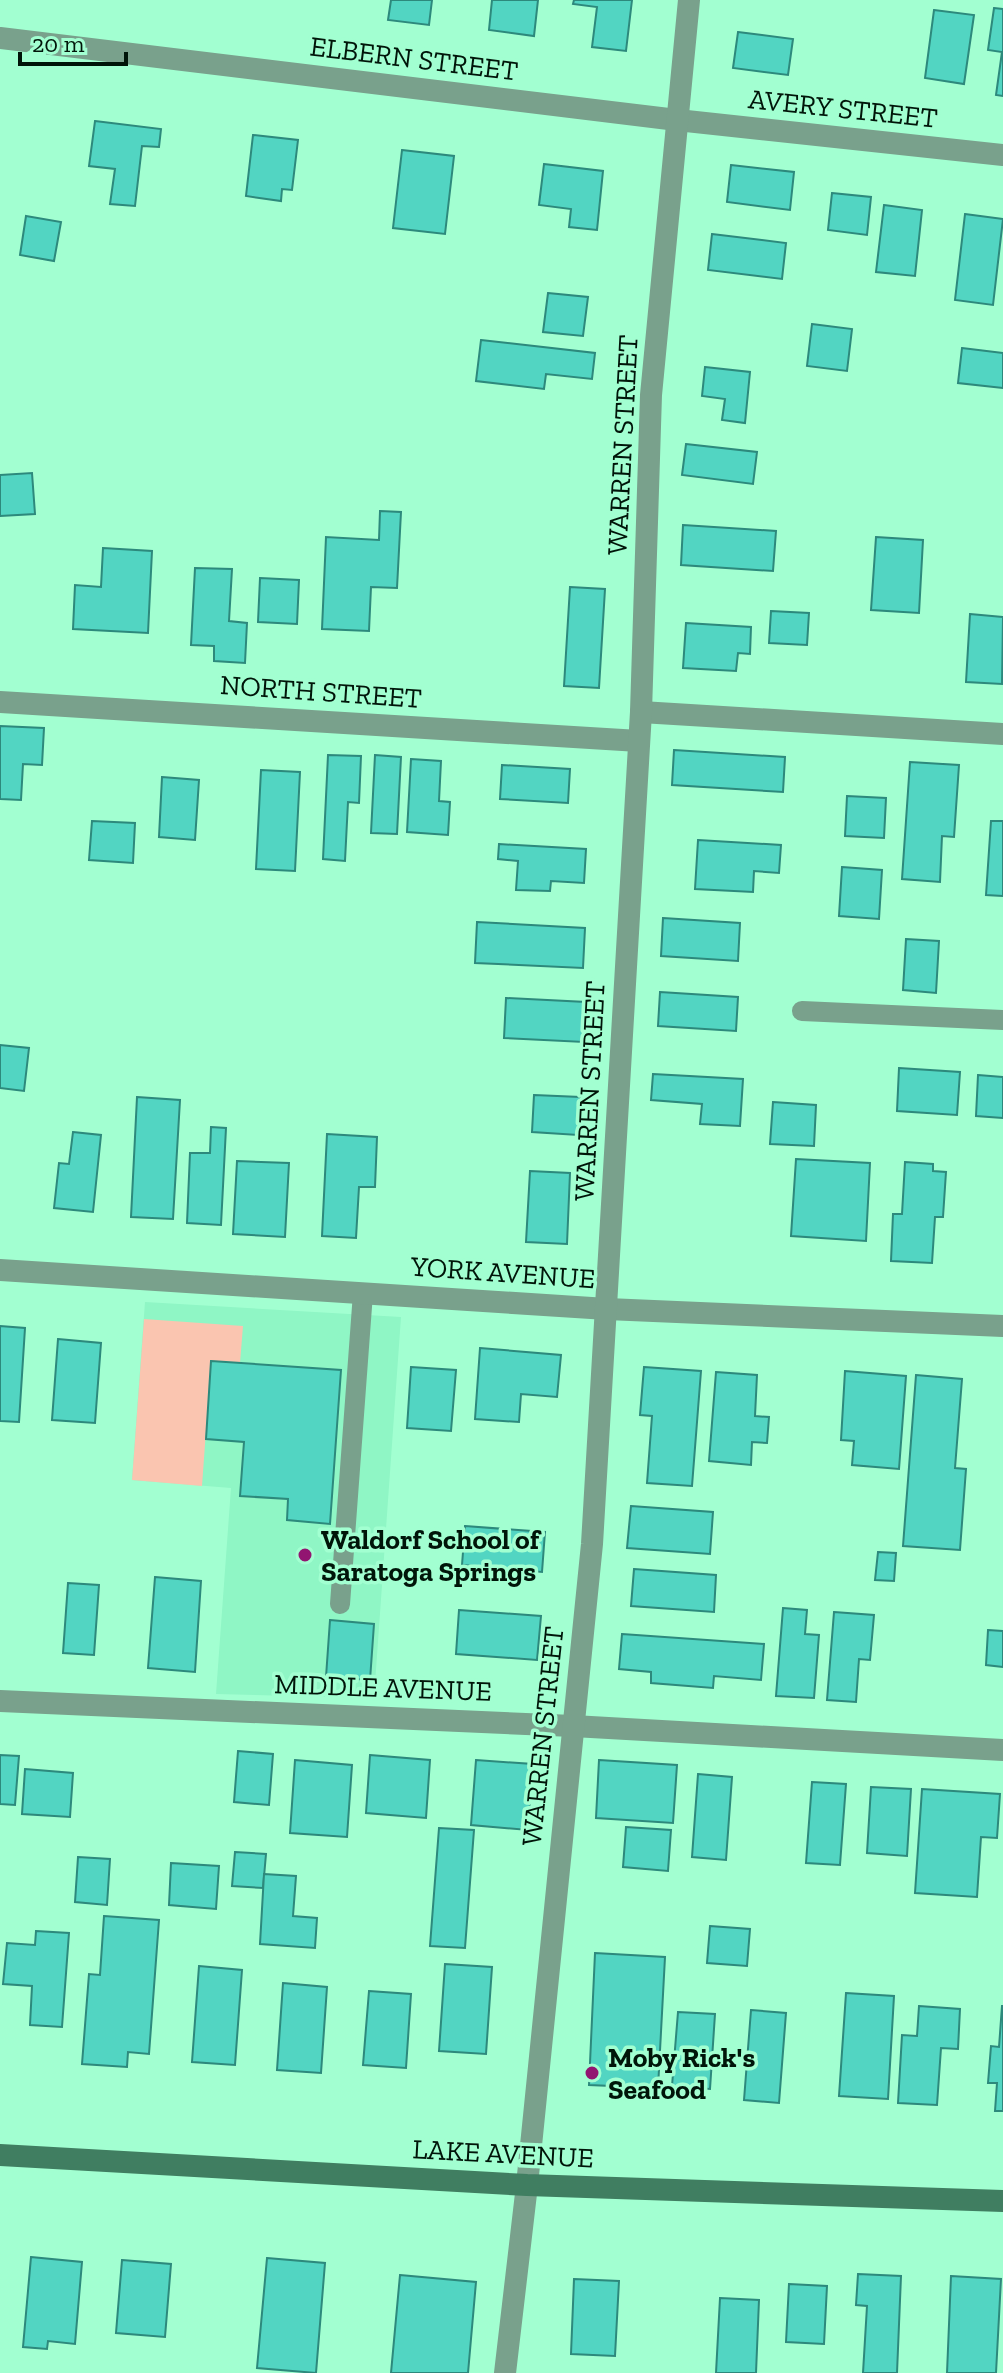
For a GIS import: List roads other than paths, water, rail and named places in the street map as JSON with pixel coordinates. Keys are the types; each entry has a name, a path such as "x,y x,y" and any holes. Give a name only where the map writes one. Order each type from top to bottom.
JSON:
{"main road":[{"name":"LAKE AVENUE","path":"0,2155 527,2185 1003,2201"}],"street":[{"name":"WARREN STREET","path":"505,2373 592,1544 641,712 651,395 689,0"},
{"name":"ELBERN STREET","path":"0,38 677,120"},
{"name":"AVERY STREET","path":"677,120 1003,155"},
{"name":"NORTH STREET","path":"0,702 639,741"},
{"path":"641,712 1003,734"},
{"name":"YORK AVENUE","path":"0,1270 607,1309 1003,1326"},
{"name":"MIDDLE AVENUE","path":"0,1701 573,1726 1003,1750"}],"lane":[{"path":"802,1011 1003,1020"},
{"path":"340,1604 363,1293"}],"place":[{"name":"Waldorf School of Saratoga Springs","path":"305,1555"},
{"name":"Moby Rick's Seafood","path":"592,2073"}]}
